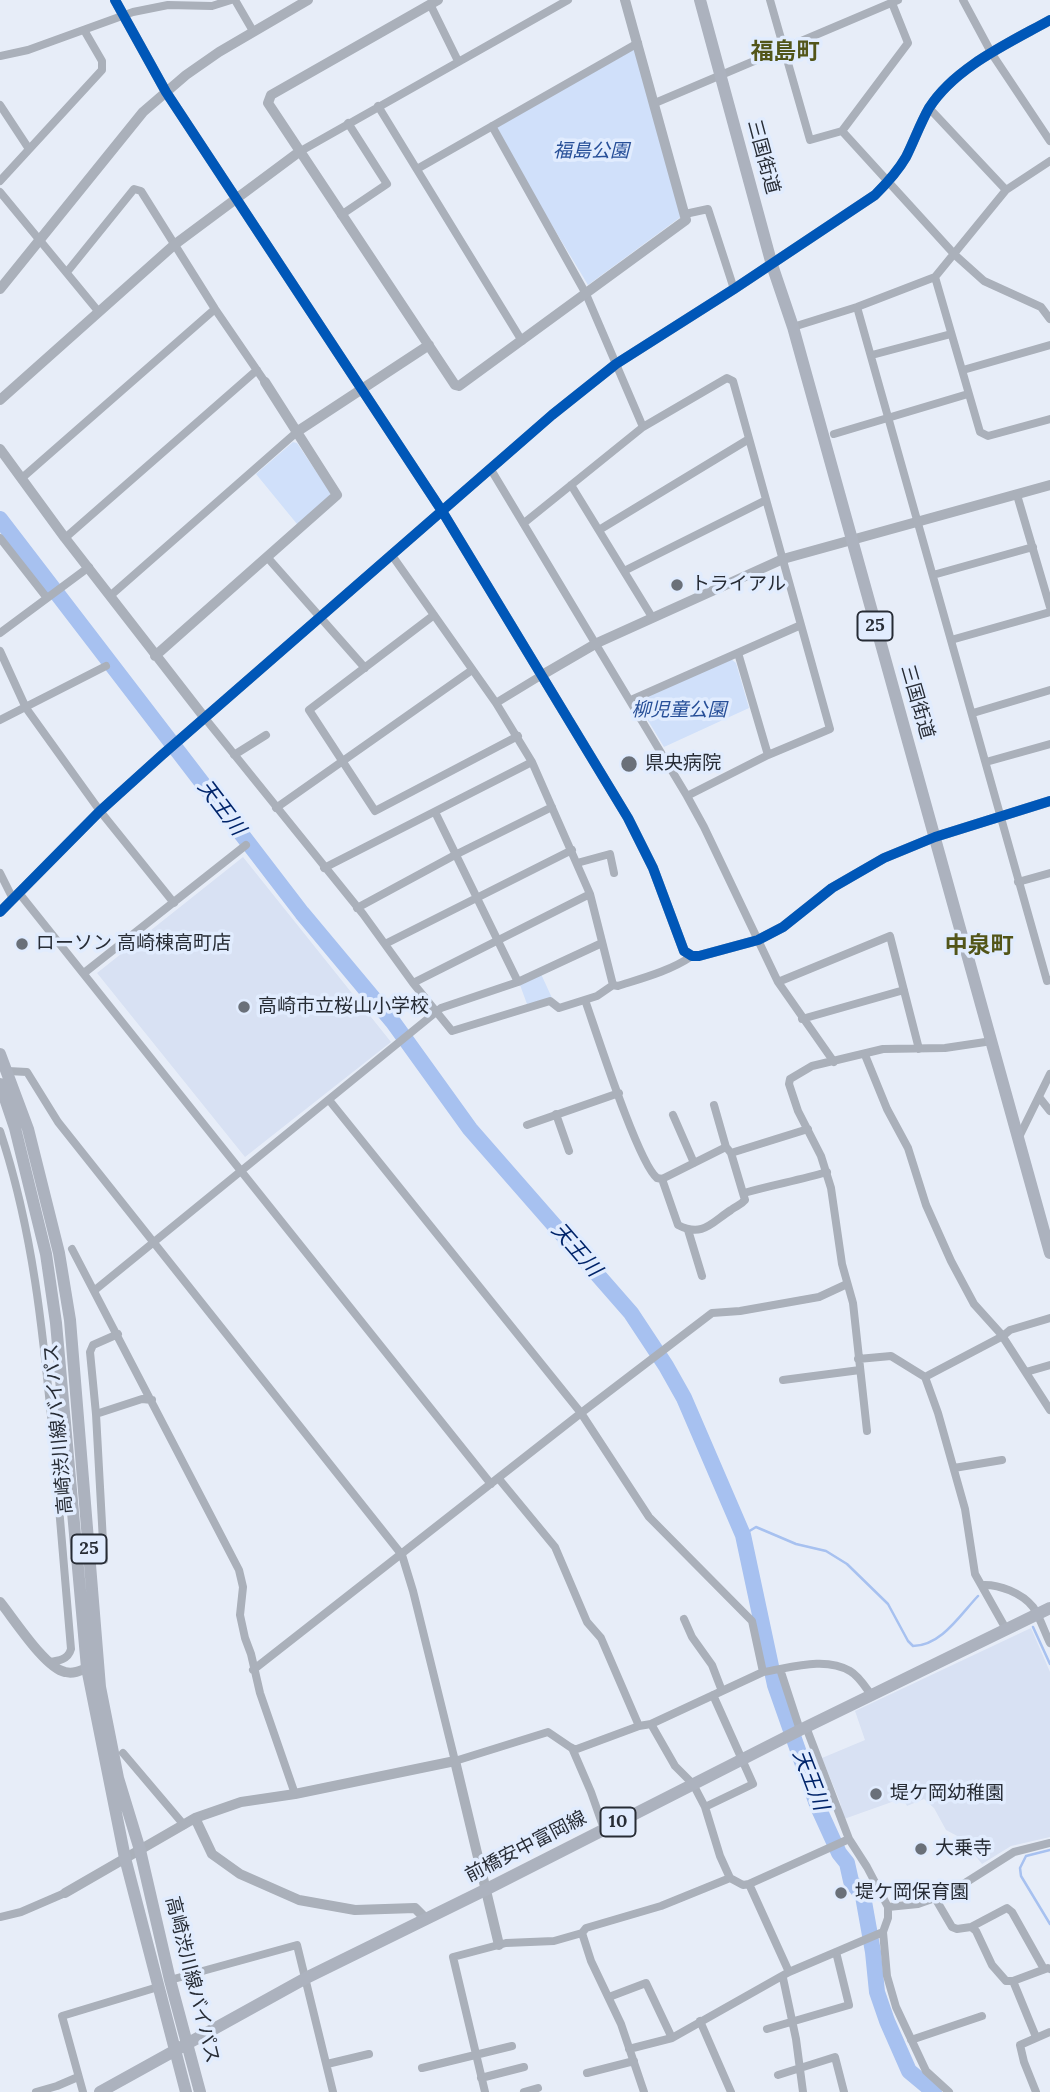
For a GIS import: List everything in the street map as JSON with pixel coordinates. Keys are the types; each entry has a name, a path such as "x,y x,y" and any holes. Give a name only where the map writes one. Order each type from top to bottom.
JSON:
{"main road":[{"name":"三国街道","path":"700,0 1050,1253"},
{"name":"高崎渋川線バイパス","path":"0,1054 32,1140 60,1253 70,1320 100,1687 118,1778 140,1850 170,1980 200,2092"},
{"name":"高崎渋川線バイパス","path":"0,1084 15,1128 46,1254 56,1323 87,1668 125,1858 186,2092"},
{"name":"前橋安中富岡線","path":"100,2092 306,1978 1050,1608"}],"street":[{"path":"115,0 166,92 442,511 628,818 653,868 681,947 692,956"},
{"path":"0,56 28,50 122,15 162,6 212,6 233,0 253,31"},
{"path":"0,289 143,112 205,62 308,0"},
{"path":"0,400 174,245 299,152 568,0"},
{"path":"457,61 432,1 271,95 268,103 455,385 459,386 686,220 625,0"},
{"path":"654,103 721,75 784,48 895,1 908,43 842,131 810,140 784,48 770,0"},
{"path":"963,0 992,54 1050,141"},
{"path":"0,912 100,811 490,468 616,364 876,195 905,159 929,108 942,93 965,71 1050,20"},
{"path":"0,181 102,70 102,61 84,30"},
{"path":"416,169 638,43"},
{"path":"0,105 29,149"},
{"path":"377,106 522,341"},
{"path":"929,108 1006,190"},
{"path":"341,215 387,184 348,123"},
{"path":"492,126 586,294 643,427"},
{"path":"842,131 955,255 984,281 1041,307 1050,319"},
{"path":"793,327 857,307 935,277 1006,190 1050,161"},
{"path":"67,272 134,189 141,191 338,495 155,656"},
{"path":"0,192 99,311"},
{"path":"685,214 708,209 734,289"},
{"path":"935,277 980,432 988,436 1050,419"},
{"path":"1041,307 1050,300"},
{"path":"857,307 1046,981 1050,980"},
{"path":"22,478 215,309"},
{"path":"872,355 951,334"},
{"path":"110,596 298,431 429,345"},
{"path":"963,370 1050,345"},
{"path":"65,538 257,370"},
{"path":"524,523 643,427 727,378 733,382 830,729 768,755 687,796"},
{"path":"834,434 968,394"},
{"path":"599,530 749,439"},
{"path":"0,449 155,656 452,1031 550,1001 559,1008 602,994 613,985 618,986 681,964 692,956 758,940 783,927 832,888 871,865 935,837 1050,801"},
{"path":"490,468 687,796 778,982 834,1062"},
{"path":"571,485 652,617"},
{"path":"496,703 597,643 783,559 1050,485"},
{"path":"950,640 1050,610 1046,578 1017,495"},
{"path":"624,571 766,500"},
{"path":"0,538 50,597"},
{"path":"933,575 1033,547"},
{"path":"391,554 496,703 532,762 590,894 613,985"},
{"path":"267,556 365,668"},
{"path":"0,634 89,567"},
{"path":"434,615 309,710 375,811 518,736"},
{"path":"631,700 801,625"},
{"path":"0,651 26,708 100,811 174,903"},
{"path":"738,653 768,755"},
{"path":"0,720 106,666"},
{"path":"276,808 472,670"},
{"path":"973,713 1050,691"},
{"path":"234,755 266,735"},
{"path":"986,762 1050,744"},
{"path":"324,868 532,762"},
{"path":"357,908 552,807"},
{"path":"435,812 518,982"},
{"path":"84,973 246,845"},
{"path":"385,944 572,850"},
{"path":"577,863 610,854 614,873"},
{"path":"0,873 16,896 84,973 495,1482 555,1547 587,1622 601,1638 639,1726"},
{"path":"1018,882 1050,873"},
{"path":"413,983 590,894"},
{"path":"778,982 890,936 919,1049"},
{"path":"95,1290 441,1008 518,982 602,943"},
{"path":"802,1018 904,990"},
{"path":"584,1000 631,1129 653,1176 663,1179 728,1150 808,1129"},
{"path":"867,1431 853,1303 847,1284 827,1172 799,1111 789,1084 790,1079 813,1066 883,1049 919,1049 992,1041"},
{"path":"865,1055 887,1109 908,1148 926,1205 951,1261 974,1304 1003,1336 1050,1409"},
{"path":"8,1071 27,1072 58,1122 402,1555 499,1945"},
{"path":"1019,1137 1050,1074"},
{"path":"527,1125 619,1093"},
{"path":"1039,1097 1050,1111"},
{"path":"329,1100 580,1413 649,1517 752,1621 763,1672"},
{"path":"663,1179 678,1225 688,1230 707,1227 746,1200 714,1105"},
{"path":"556,1114 569,1151"},
{"path":"674,1115 694,1163"},
{"path":"0,1131 22,1207 42,1321 71,1649 69,1655 61,1660 49,1661"},
{"path":"744,1193 827,1172"},
{"path":"688,1230 702,1276"},
{"path":"72,1249 239,1570 243,1587 240,1615 253,1670 295,1794"},
{"path":"253,1670 580,1413 712,1313 740,1311 819,1297 847,1284"},
{"path":"925,1377 1003,1336 1010,1329 1050,1318"},
{"path":"104,1560 91,1347 118,1334"},
{"path":"859,1359 891,1356 925,1377 965,1509 975,1574 1006,1629"},
{"path":"1026,1372 1050,1365"},
{"path":"783,1380 860,1370"},
{"path":"96,1414 142,1399 152,1400"},
{"path":"954,1468 1002,1460"},
{"path":"982,1585 995,1584 1015,1593 1034,1607 1050,1643"},
{"path":"0,1602 49,1661 62,1672 72,1673 87,1668"},
{"path":"684,1619 692,1637 712,1665 722,1691"},
{"path":"0,1917 21,1912 65,1893 195,1818 241,1802 295,1794 455,1760 548,1732 578,1749 651,1724 763,1672 780,1669 822,1663 840,1667 856,1675 872,1696"},
{"path":"780,1669 849,1839 888,1907 883,1932 887,1976 896,2007 926,2071 949,2092"},
{"path":"705,1807 752,1784 713,1695"},
{"path":"651,1724 676,1766 693,1784 705,1807 720,1856 730,1878 743,1885 749,1884 849,1839"},
{"path":"572,1748 604,1829"},
{"path":"123,1753 184,1825"},
{"path":"195,1818 212,1854 240,1874 267,1886 299,1900 335,1908 415,1908 425,1919"},
{"path":"888,1907 918,1904 954,1891 1014,1852 1050,1843"},
{"path":"485,2092 453,1957 506,1943 554,1941 582,1933 586,1928 661,1906 730,1878"},
{"path":"749,1884 786,1975 803,2092"},
{"path":"936,1898 952,1927 957,1929 971,1927 1007,1908 1047,1969 1006,1981 992,1965 976,1931 971,1927"},
{"path":"629,2049 672,2038 786,1975 883,1932"},
{"path":"582,1933 644,2092"},
{"path":"170,1980 297,1945 333,2091 321,2092"},
{"path":"767,2029 849,2005 836,1952"},
{"path":"1013,1981 1036,2037"},
{"path":"609,1997 646,1983 672,2038"},
{"path":"83,2092 62,2016 158,1987"},
{"path":"911,2040 982,2016"},
{"path":"700,2021 731,2092"},
{"path":"1036,2092 1020,2045 1050,2032"},
{"path":"422,2068 512,2046"},
{"path":"327,2064 369,2054"},
{"path":"778,2075 835,2057 844,2092"},
{"path":"587,2073 634,2061"},
{"path":"481,2078 524,2067"},
{"path":"36,2092 78,2077"},
{"path":"524,2092 538,2088"}],"shaded area":[{"name":"高崎市立桜山小学校","path":"243,857 391,1042 245,1157 97,973"},
{"path":"1031,1628 1050,1672 1050,1837 1011,1846 982,1864 961,1838 946,1830 934,1808 924,1799 907,1806 903,1798 844,1819 822,1758 865,1740 855,1711"}],"green space":[{"name":"福島公園","path":"638,43 682,216 588,285 492,126"},
{"path":"293,442 297,443 330,492 330,496 297,524 256,474"},
{"name":"柳児童公園","path":"731,659 736,663 749,708 664,747 638,704 639,699"},
{"path":"541,974 552,998 527,1004 520,985"}],"waterway":[{"name":"天王川","path":"0,519 302,913 393,1022 470,1129 631,1313 666,1366 684,1398 743,1535 775,1685 818,1807 839,1853 847,1863 851,1881 863,1896 877,1992 887,2021 909,2071 934,2092"},
{"path":"743,1535 756,1527 796,1544 826,1551 847,1564 888,1604 913,1646 923,1645 941,1635 978,1596"},
{"path":"1033,1627 1050,1664"},
{"path":"1050,1850 1026,1856 1020,1868 1021,1876 1050,1924"}],"cycle path":[{"path":"115,0 166,92 442,511 628,818 653,868 684,951 692,956 699,956 758,940 783,927 832,888 884,858 935,837 1050,801"},
{"path":"0,912 100,811 162,755 552,415 616,364 875,195 906,157 929,108 940,93 984,57 1050,20"}],"place":[{"name":"トライアル","path":"677,585"},
{"name":"県央病院","path":"629,764"},
{"name":"ローソン 高崎棟高町店","path":"22,944"},
{"name":"高崎市立桜山小学校","path":"244,1007"},
{"name":"堤ケ岡幼稚園","path":"876,1794"},
{"name":"大乗寺","path":"921,1849"},
{"name":"堤ケ岡保育園","path":"841,1893"}],"district":[{"name":"福島町","path":"785,52"},
{"name":"中泉町","path":"979,946"}]}
